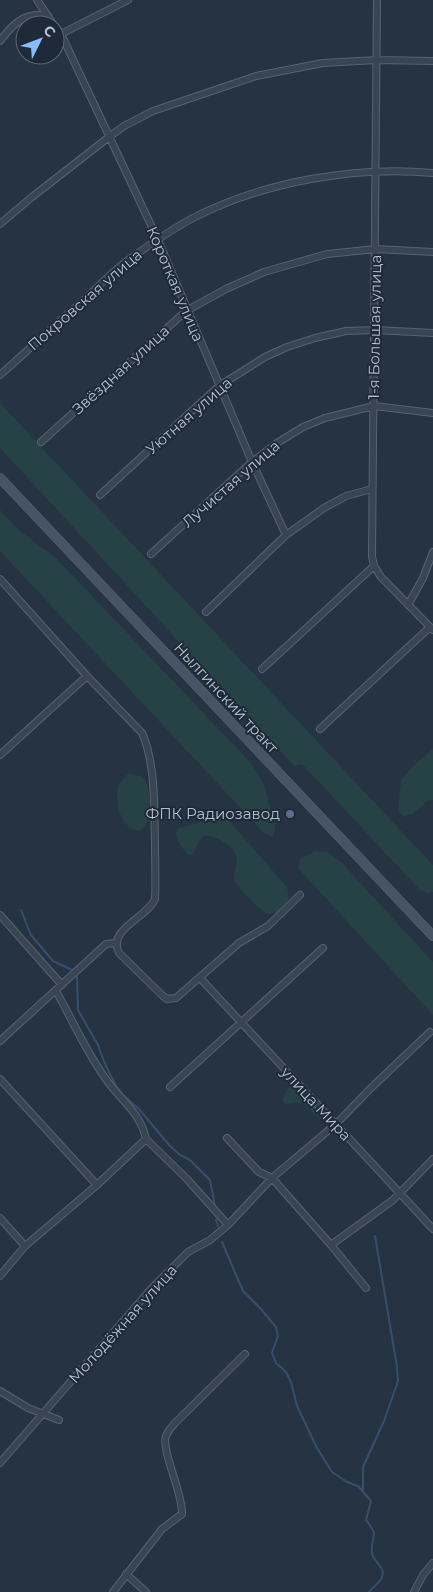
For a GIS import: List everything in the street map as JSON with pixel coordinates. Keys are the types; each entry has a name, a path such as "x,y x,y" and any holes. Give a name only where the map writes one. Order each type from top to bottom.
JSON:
{"main road":[{"name":"Нылгинский тракт","path":"0,478 433,936"}],"street":[{"name":"Короткая улица","path":"37,0 47,15"},
{"path":"65,32 128,0"},
{"name":"1-я Большая улица","path":"374,566 372,556 372,489 376,249 377,0"},
{"path":"31,15 37,13 44,15"},
{"path":"0,41 15,25"},
{"name":"Короткая улица","path":"65,43 158,240 186,311 286,535"},
{"path":"0,224 109,137 124,126 153,111 256,76 323,63 377,60 433,61"},
{"name":"Покровская улица","path":"0,375 125,262 196,216 240,197 284,185 321,178 376,171 404,170 433,173"},
{"name":"Звёздная улица","path":"41,442 186,311 226,289 264,272 327,254 376,249 433,252"},
{"name":"Уютная улица","path":"100,495 219,386 265,357 315,338 346,331 375,330 433,333"},
{"name":"Лучистая улица","path":"151,554 252,462 303,426 325,418 374,406 433,412"},
{"path":"206,612 286,535 324,508 346,496 372,489"},
{"path":"408,605 423,578 433,552"},
{"path":"262,669 374,566 381,577 431,628 320,729"},
{"path":"0,579 87,676 142,733 147,744 151,770 154,818 155,898 151,906 117,936 116,943 119,953 163,996 167,999 176,998 240,943 268,926 300,895"},
{"path":"0,755 87,676"},
{"path":"0,915 62,985"},
{"path":"0,1041 106,944 116,943"},
{"path":"170,1087 322,948"},
{"name":"улица Мира","path":"200,978 433,1229"},
{"path":"56,991 85,1046 107,1081 138,1117 146,1139 187,1179 228,1226"},
{"name":"Молодёжная улица","path":"0,1463 151,1289 188,1252 210,1240 228,1226 272,1178 336,1124 430,1032"},
{"path":"0,1079 97,1185"},
{"path":"227,1138 260,1172 272,1178 366,1288"},
{"path":"0,1276 25,1246 97,1185 146,1139"},
{"path":"331,1245 393,1200 433,1159"},
{"path":"0,1218 25,1246"},
{"path":"113,1592 162,1529 182,1514 165,1445 166,1434 245,1354"},
{"path":"0,1392 43,1415 59,1420"},
{"path":"414,1592 423,1575 433,1563"},
{"path":"126,1574 146,1592"}],"green space":[{"path":"0,403 433,865 433,892 427,893 419,889 302,764 294,766 0,448"},
{"path":"0,510 20,531 56,558 251,763 264,784 275,825 272,837 262,831 0,551"},
{"path":"433,749 433,800 427,801 413,814 403,816 398,811 401,780 413,766"},
{"path":"128,774 144,779 148,788 147,822 145,827 139,831 132,829 126,824 117,802 119,786"},
{"path":"216,812 224,815 286,886 289,896 288,901 278,911 268,914 259,908 234,881 237,863 236,855 224,842 213,837 203,836 191,855 188,855 180,845 175,833 179,828 202,822"},
{"path":"315,851 328,852 342,863 433,962 433,1015 298,868 300,859"},
{"path":"292,1084 297,1086 324,1117 324,1120 315,1115 310,1108 302,1103 286,1104 283,1102 283,1098"}],"waterway":[{"path":"21,910 31,935 53,961 72,970"},
{"path":"77,976 78,1010 98,1045 116,1086 139,1109 169,1145 180,1155 190,1160 210,1180 215,1206"},
{"path":"216,1220 218,1226"},
{"path":"363,1490 363,1467 384,1421 398,1381 375,1236"},
{"path":"222,1242 243,1291 276,1327 278,1336 272,1353 276,1363 286,1372 291,1382 297,1406 317,1448 332,1472 347,1482 358,1486 371,1501 366,1520 374,1534 372,1553 383,1573 380,1581 369,1592"}],"place":[{"name":"ФПК Радиозавод","path":"290,814"}]}
